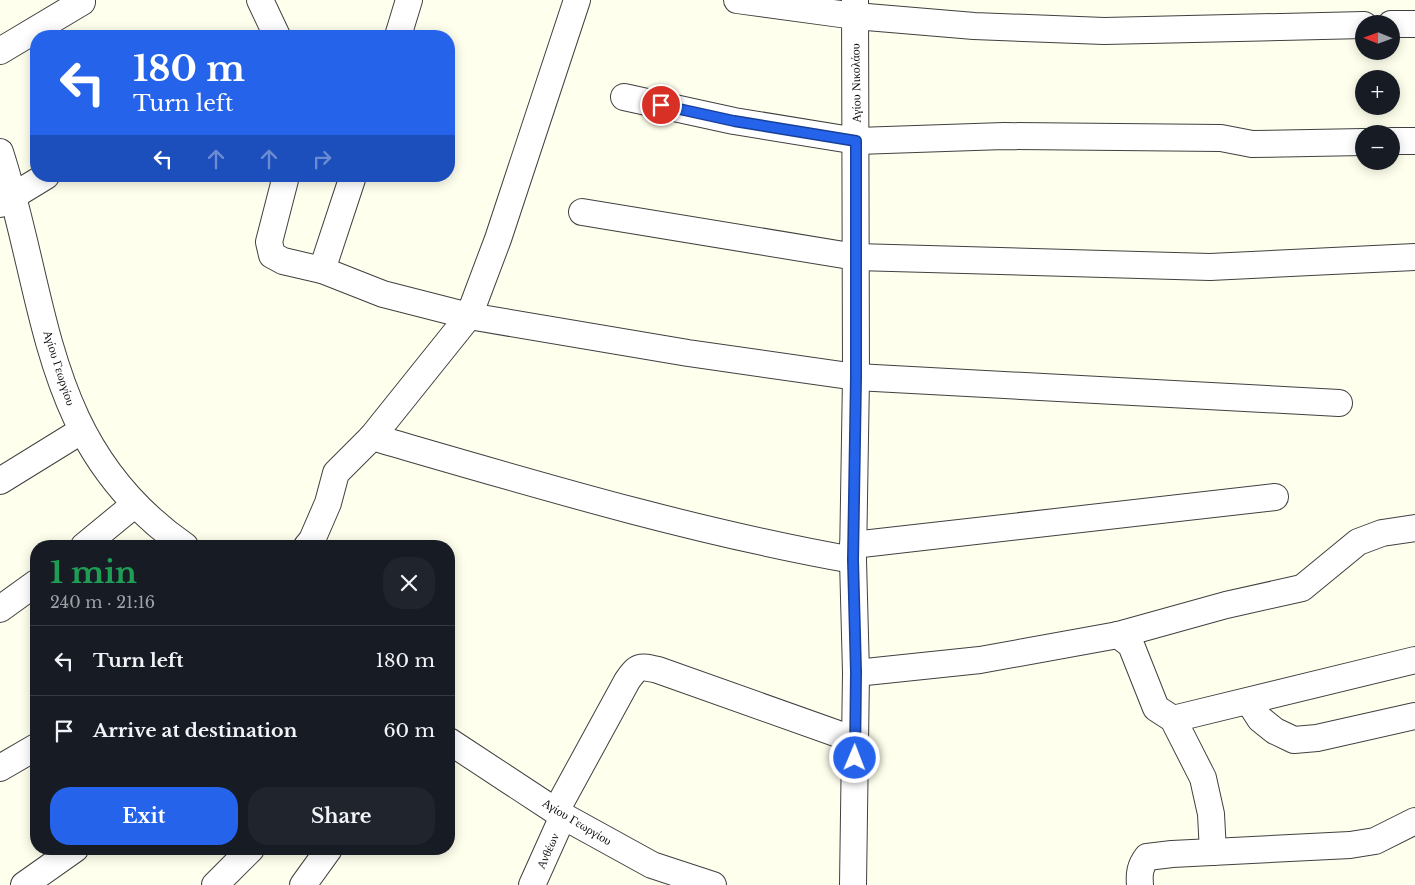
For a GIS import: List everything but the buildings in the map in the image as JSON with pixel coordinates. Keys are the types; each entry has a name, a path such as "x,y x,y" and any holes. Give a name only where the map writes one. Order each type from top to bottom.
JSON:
{"street":[{"path":"260,0 275,30"},
{"path":"400,30 409,0"},
{"path":"312,540 328,503 336,473 372,437 469,316 498,239 576,0"},
{"path":"737,0 855,8 974,26 1104,31 1355,25"},
{"path":"35,30 82,2"},
{"name":"Αγίου Νικολάου","path":"853,885 856,672 853,552 856,377 855,8"},
{"path":"1400,24 1415,24"},
{"path":"0,51 30,33"},
{"path":"624,97 734,121 856,141 1004,136 1221,138 1252,144 1355,142"},
{"path":"1400,142 1415,141"},
{"name":"Αγίου Γεωργίου","path":"0,152 7,199 50,349 81,431 107,472 134,505 164,532 176,540"},
{"path":"7,199 36,182"},
{"path":"284,182 269,242 272,255 283,260 322,270 383,294 469,316 688,353 856,377 1339,403"},
{"path":"322,270 350,182"},
{"path":"582,212 856,257 1210,267 1415,257"},
{"path":"0,481 81,431"},
{"path":"372,437 598,502 798,550 853,552 1275,498"},
{"path":"91,540 134,505"},
{"path":"856,672 980,660 1118,635 1226,605 1302,588 1358,542 1382,533 1415,528"},
{"path":"0,609 30,587"},
{"path":"1118,635 1131,645 1156,708 1173,719 1202,778 1211,814 1213,852"},
{"path":"1173,719 1415,660"},
{"name":"Ανθέων","path":"532,885 560,814 627,682 634,670 642,666 855,740"},
{"path":"1249,702 1260,719 1275,731 1294,740 1317,738 1415,716"},
{"name":"Αγίου Γεωργίου","path":"455,745 560,814 652,865 713,885"},
{"path":"0,768 30,750"},
{"path":"1140,885 1139,873 1142,863 1147,857 1350,846 1375,840 1415,821"},
{"path":"24,885 66,855"},
{"path":"214,885 245,855"},
{"path":"303,885 325,855"}],"route":[{"path":"661,105 734,121 856,141 856,377 853,560 856,672 855,758"}]}
